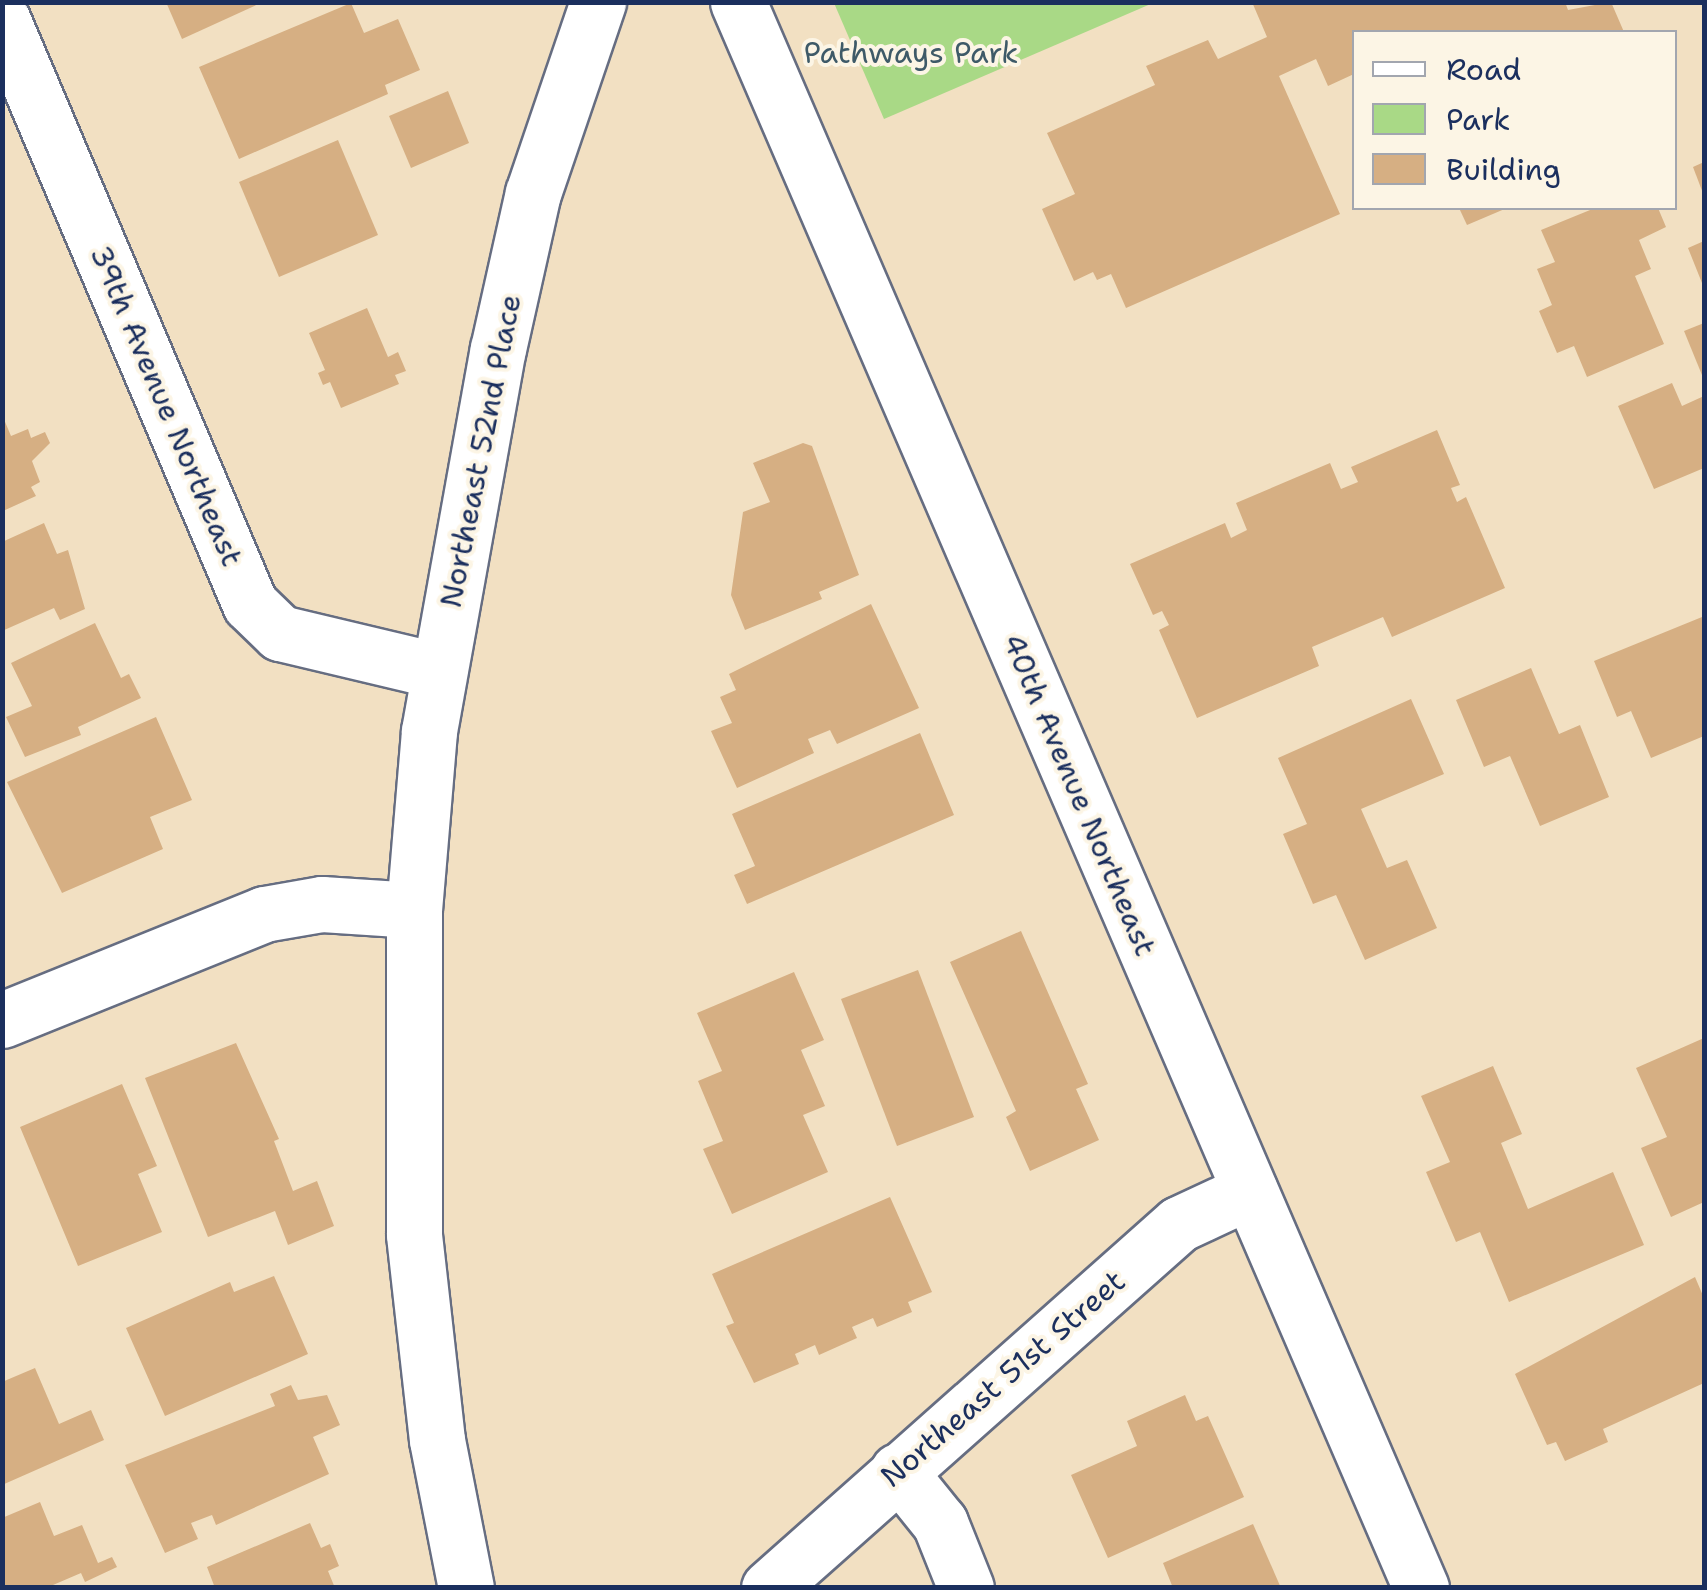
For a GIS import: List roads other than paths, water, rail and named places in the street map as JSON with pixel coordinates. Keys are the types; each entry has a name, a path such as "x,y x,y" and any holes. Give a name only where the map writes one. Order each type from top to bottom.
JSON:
{"street":[{"name":"Northeast 52nd Place","path":"414,910 438,671 533,193 598,2"},
{"name":"40th Avenue Northeast","path":"738,2 1420,1588"},
{"name":"39th Avenue Northeast","path":"2,19 250,604 280,633 438,671"},
{"path":"2,1020 264,914 322,904 414,910 414,1234 437,1440 466,1588"},
{"name":"Northeast 51st Street","path":"770,1588 1178,1224 1250,1192"},
{"path":"898,1471 940,1523 966,1588"}],"park label":[{"name":"Pathways Park","path":"911,53"}]}
